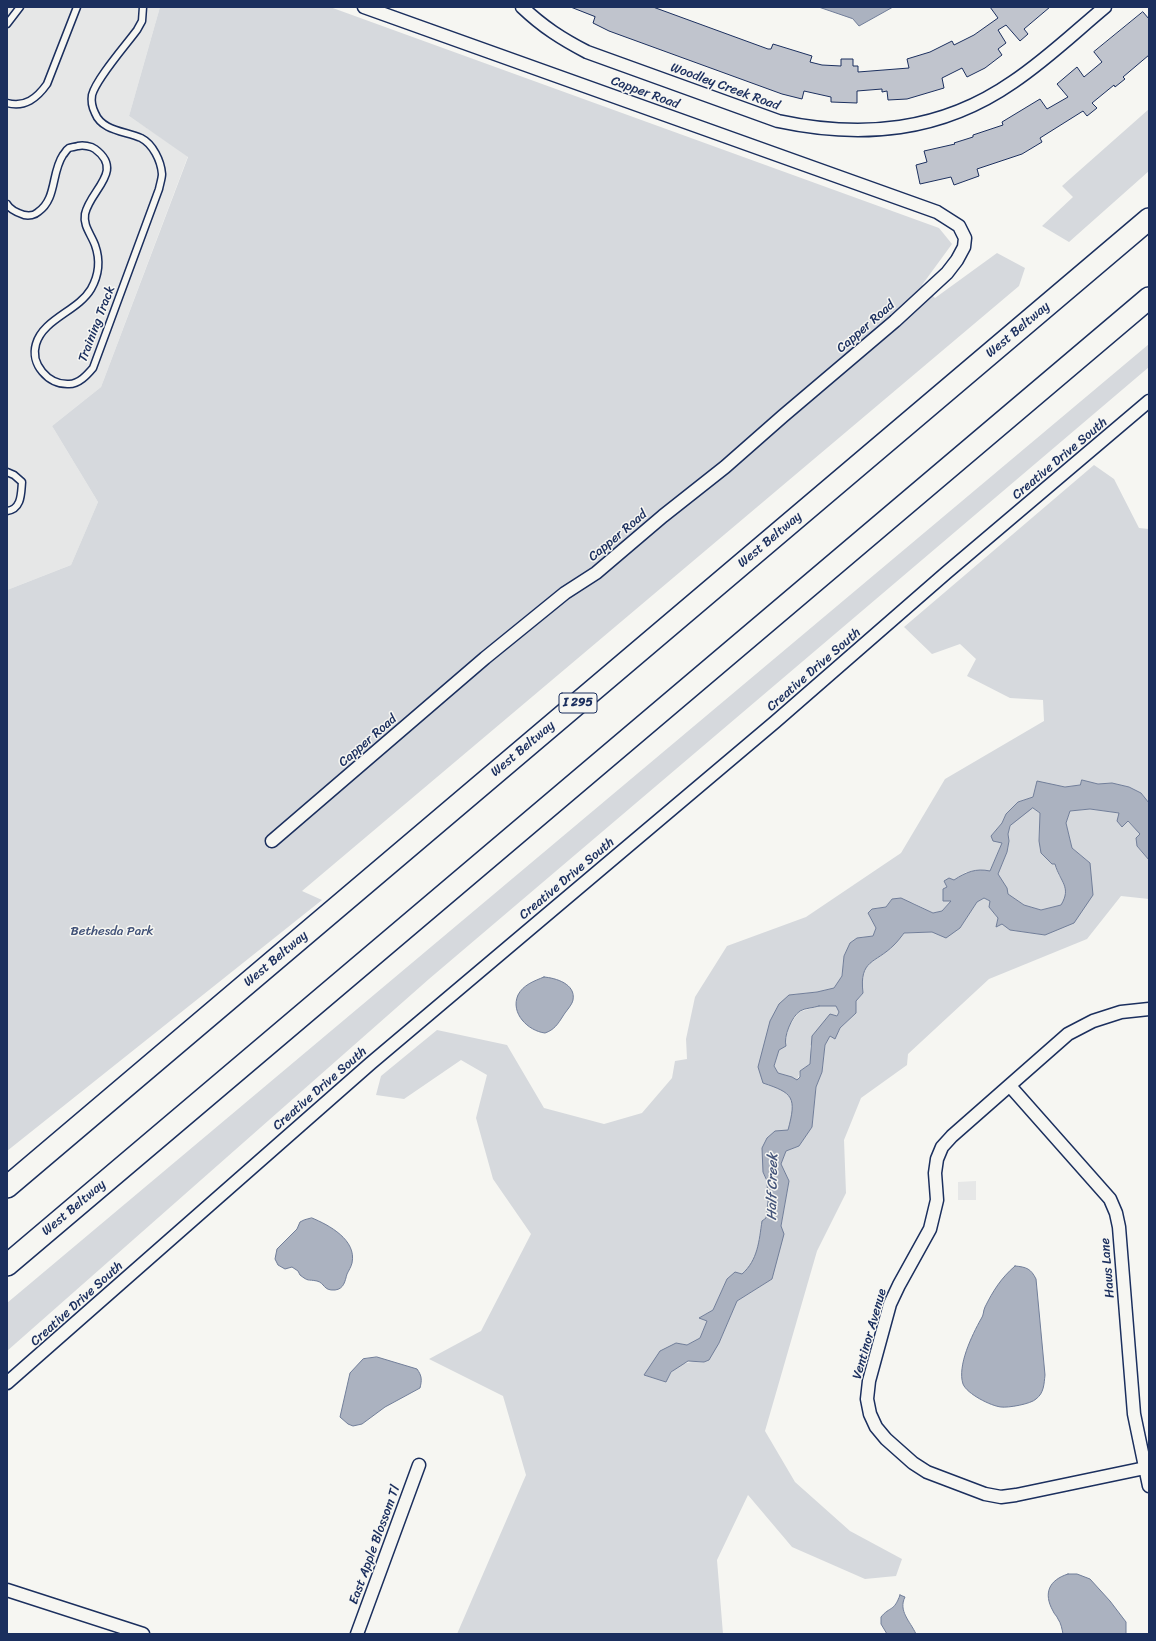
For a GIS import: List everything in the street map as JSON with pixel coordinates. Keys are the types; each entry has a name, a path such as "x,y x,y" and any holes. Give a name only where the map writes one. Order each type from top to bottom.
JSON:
{"highway":[{"name":"West Beltway","path":"7,1187 1149,219"},
{"name":"West Beltway","path":"7,1265 1149,298"}],"street":[{"name":"Capper Road","path":"272,841 491,653 565,593 596,573 662,516 725,467 895,322 947,273 957,260 964,247 965,238 959,226 937,212 364,7"},
{"name":"Woodley Creek Road","path":"522,7 541,25 564,41 588,52 778,121 808,127 835,130 869,131 900,127 936,119 967,107 1013,82 1105,7"},
{"name":"Creative Drive South","path":"7,1383 371,1063 775,722 940,578 1149,401"},
{"name":"Ventinor Avenue","path":"1145,1468 1016,1495 1001,1497 985,1494 927,1472 913,1463 886,1440 876,1427 870,1414 867,1399 869,1381 890,1304 899,1285 924,1242 934,1215 937,1200 935,1173 937,1159 942,1147 952,1136 1068,1034 1093,1021 1114,1014 1149,1009"},
{"name":"Haws Lane","path":"1010,1086 1110,1199 1116,1213 1119,1227 1134,1414 1149,1486"},
{"name":"East Apple Blossom Tl","path":"357,1634 419,1464"},
{"path":"7,1590 144,1634"}],"lane":[{"path":"7,24 20,7"},
{"path":"7,103 15,105 27,102 39,95 47,84 76,7"},
{"name":"Training Track","path":"7,204 8,207 26,215 35,214 45,208 50,198 56,170 68,149 82,145 94,148 101,154 108,166 106,178 88,203 85,216 86,228 95,244 98,261 97,275 91,288 83,299 43,330 37,340 34,351 36,362 44,374 55,382 70,384 83,379 93,368 159,189 162,174 159,159 153,149 142,139 106,126 97,119 92,107 92,96 97,83 137,30 142,21 143,7"},
{"path":"7,472 14,475 22,482 20,502 12,510 7,511"}],"shaded area":[{"path":"7,7 160,7 129,116 188,156 101,387 52,426 98,502 71,565 7,590"},
{"path":"976,1181 976,1200 958,1200 958,1182"}],"green space":[{"name":"Bethesda Park","path":"160,7 330,7 939,228 952,244 922,285 935,298 997,253 1025,268 1019,286 302,891 322,900 7,1151 7,590 71,565 98,502 52,426 101,387 188,157 129,116"},
{"path":"1149,109 1149,171 1069,242 1042,226 1073,197 1062,186"},
{"path":"1149,344 1149,367 429,979 7,1351 7,1303"},
{"path":"1094,465 1114,479 1139,528 1149,529 1149,803 1141,793 1129,787 1112,783 1098,784 1082,780 1080,785 1066,787 1037,782 1033,797 1018,802 1006,814 1002,823 991,836 1002,843 990,871 966,872 954,880 944,881 947,887 943,901 952,900 942,911 933,913 913,903 892,899 886,907 872,909 868,913 876,928 873,936 857,938 844,956 842,976 834,988 817,992 789,995 763,1083 778,1087 788,1093 793,1105 793,1114 785,1135 763,1172 768,1189 768,1206 766,1218 762,1221 759,1243 755,1257 752,1264 742,1274 727,1279 713,1310 699,1318 707,1321 700,1338 687,1345 676,1343 644,1375 666,1382 677,1367 686,1363 704,1362 719,1343 737,1301 772,1279 789,1181 781,1164 786,1151 799,1146 812,1127 816,1087 822,1072 825,1045 830,1036 835,1038 840,1028 856,1013 856,1001 863,993 861,980 866,966 894,945 904,933 932,932 960,928 977,902 984,898 990,901 989,907 998,918 996,926 1002,924 1011,930 1045,935 1090,863 1072,848 1066,823 1070,811 1090,809 1119,813 1122,827 1127,821 1141,834 1136,839 1137,846 1149,860 1149,899 1121,896 1087,939 989,979 908,1054 907,1065 861,1098 844,1140 846,1193 817,1251 765,1431 795,1482 850,1531 902,1559 896,1576 865,1579 792,1547 748,1495 717,1560 723,1634 457,1634 526,1475 503,1396 429,1359 481,1331 531,1234 493,1179 476,1118 487,1075 461,1060 404,1099 376,1095 381,1076 437,1030 507,1045 544,1108 604,1124 642,1113 672,1078 675,1061 687,1059 686,1039 695,997 727,946 806,917 901,853 945,779 1044,721 1043,700 1010,698 967,676 976,659 960,644 932,654 904,627"},
{"path":"1033,808 1040,813 1039,841 1055,864 1058,874 1065,885 1066,897 1061,905 1041,910 1024,905 1007,894 998,874 1007,852 1010,826"},
{"path":"819,1006 836,1006 839,1012 810,1046 810,1064 800,1071 797,1081 792,1077 778,1073 774,1066 779,1050 785,1041 789,1026 799,1012"}],"water":[{"path":"819,7 893,7 859,26 853,19"},
{"name":"Half Creek","path":"1082,780 1098,784 1112,783 1129,787 1141,793 1149,803 1149,860 1137,846 1136,838 1140,834 1128,821 1122,827 1117,821 1119,813 1090,809 1070,811 1066,823 1072,848 1090,863 1093,895 1074,923 1045,935 1010,930 1002,924 996,927 998,918 989,907 990,901 984,898 977,902 960,928 946,938 932,932 904,933 894,945 870,963 863,974 863,993 856,1001 856,1013 840,1028 835,1039 830,1036 825,1045 822,1072 816,1087 812,1127 799,1146 786,1151 781,1164 789,1181 781,1226 784,1234 772,1279 737,1301 719,1343 709,1360 704,1362 688,1361 671,1372 666,1382 644,1375 660,1351 676,1343 687,1345 700,1338 707,1321 699,1318 713,1310 727,1279 735,1272 742,1274 755,1256 759,1243 762,1221 766,1218 768,1202 767,1181 763,1172 762,1148 767,1138 775,1131 788,1130 792,1110 792,1103 786,1094 781,1090 763,1083 758,1067 770,1021 779,1004 789,995 817,992 834,988 842,976 844,956 850,943 857,938 873,936 876,928 868,913 872,909 886,907 892,899 901,898 933,913 942,911 951,901 943,901 943,889 947,887 944,881 949,878 954,880 976,870 990,871 1002,843 993,841 991,836 1002,823 1006,814 1018,802 1033,797 1037,781 1065,787 1080,785","holes":["1033,808 1040,813 1039,841 1041,853 1052,864 1055,864 1065,889 1064,899 1061,905 1041,910 1024,905 1008,894 1007,888 998,874 1007,852 1010,826","819,1006 836,1006 839,1012 837,1016 830,1014 812,1036 810,1064 800,1071 800,1077 797,1080 778,1073 774,1066 779,1050 786,1046 785,1042 787,1032 794,1017 802,1010"]},
{"path":"544,977 559,980 568,986 573,994 571,1004 559,1022 545,1033 532,1029 527,1025 522,1020 516,1008 516,1002 520,992 529,984"},
{"path":"312,1218 340,1234 350,1247 352,1264 344,1284 338,1289 331,1290 326,1288 320,1282 307,1279 300,1275 298,1271 292,1267 285,1269 278,1265 275,1259 277,1249 297,1229 300,1222"},
{"path":"1015,1266 1028,1269 1036,1279 1045,1375 1044,1385 1039,1397 1033,1401 1019,1405 1001,1407 986,1402 965,1388 963,1384 962,1368 966,1351 982,1318 984,1308 1001,1280"},
{"path":"377,1357 417,1369 421,1378 420,1388 385,1407 362,1424 353,1426 348,1424 340,1417 350,1373 363,1359"},
{"path":"1068,1574 1077,1574 1090,1579 1110,1601 1126,1622 1126,1634 1063,1634 1060,1622 1053,1612 1050,1604 1048,1593 1052,1584 1056,1580"},
{"path":"900,1595 905,1597 903,1602 904,1611 916,1634 887,1634 881,1624 881,1617 894,1607"}],"building":[{"path":"571,7 653,7 768,49 771,49 773,44 812,56 810,62 822,65 841,66 841,59 853,59 853,66 858,66 858,72 909,68 907,59 930,52 952,41 954,45 974,35 998,18 990,7 1050,7 1024,29 1028,34 1020,41 1006,25 998,30 1006,43 998,49 1002,55 985,68 967,77 962,68 942,78 944,88 907,99 888,100 887,91 882,92 882,89 857,91 857,103 831,102 831,97 804,91 802,99 782,94 609,31 593,23 595,17"},
{"path":"1143,12 1149,19 1149,55 1123,77 1125,79 1115,87 1114,85 1092,103 1097,108 1087,116 1083,111 1040,138 1042,142 1022,154 977,169 979,176 954,185 951,177 920,184 916,165 927,162 924,151 955,144 954,143 973,137 973,135 1003,125 1002,122 1040,99 1047,109 1068,97 1057,84 1077,67 1084,77 1102,62 1094,52"}]}
